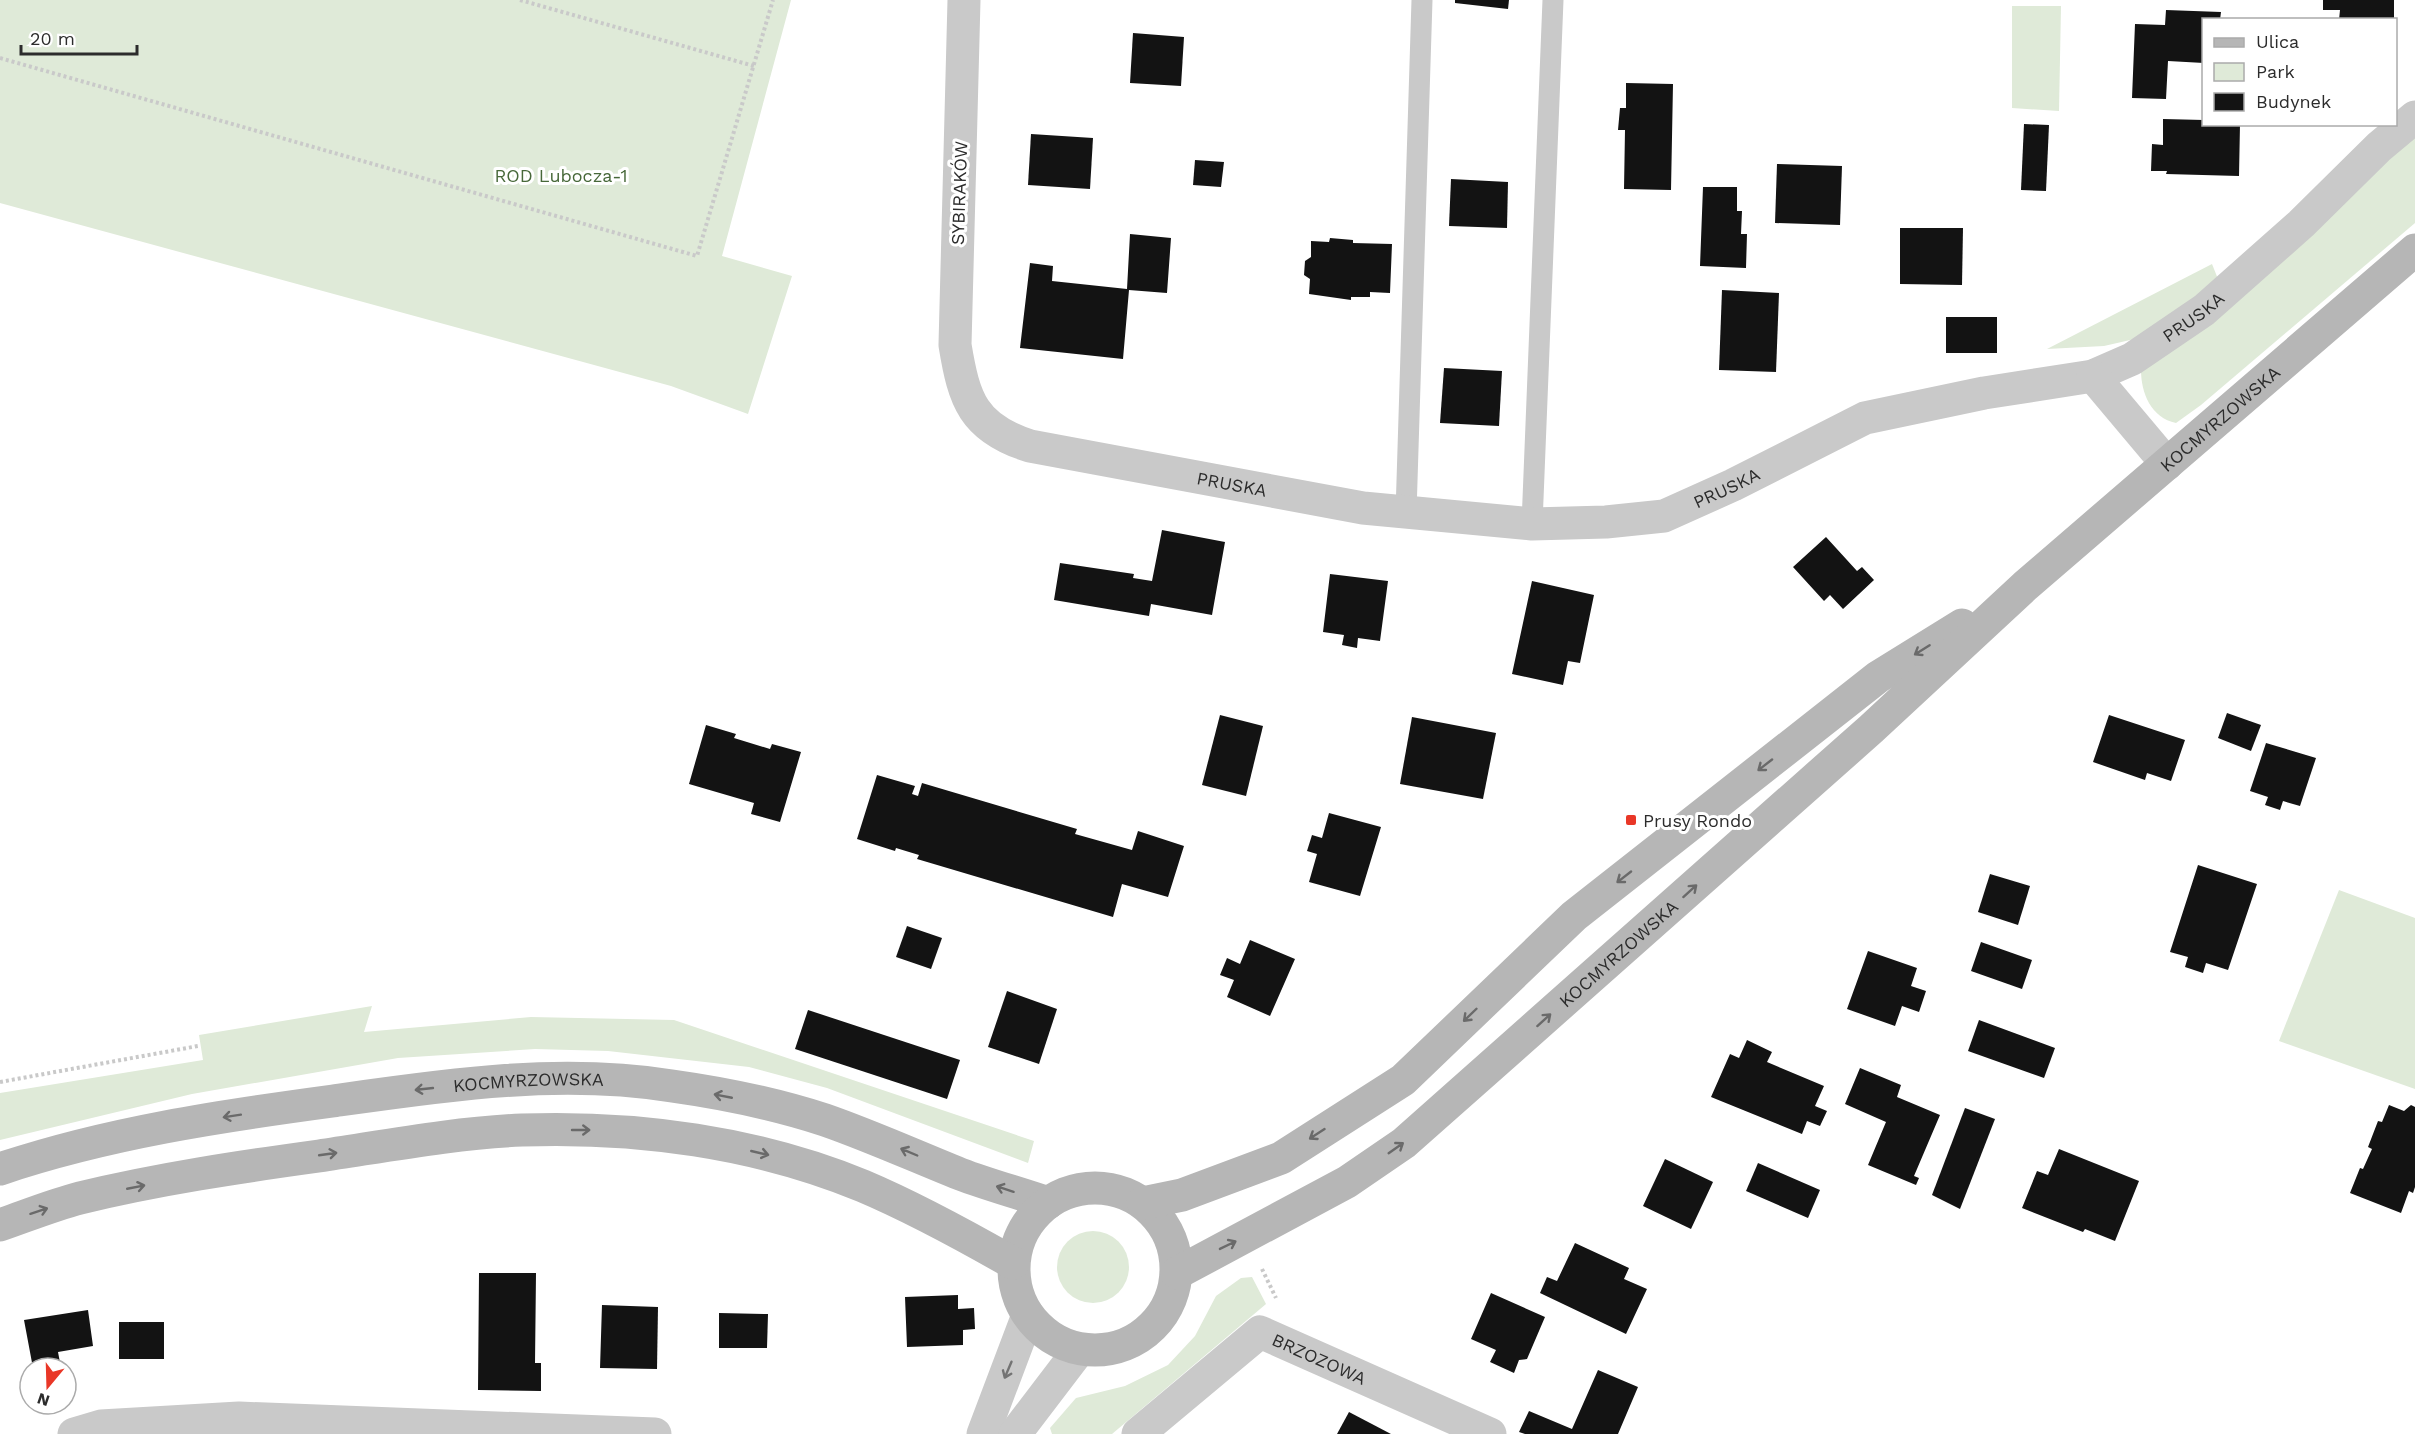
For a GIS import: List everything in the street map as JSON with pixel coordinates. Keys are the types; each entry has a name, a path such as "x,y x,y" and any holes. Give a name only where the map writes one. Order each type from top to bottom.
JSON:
{"main road":[{"name":"KOCMYRZOWSKA","path":"1177,1273 1347,1182 1404,1143 1871,729 2025,586 2415,250"},
{"name":"KOCMYRZOWSKA","path":"1143,1203 1182,1195 1281,1158 1402,1080 1574,916 1702,814 1878,677 2025,586"},
{"name":"KOCMYRZOWSKA","path":"0,1169 47,1153 299,1106 526,1078 600,1080 670,1085 823,1119 963,1175 1048,1203"},
{"path":"0,1224 79,1198 226,1169 452,1137 522,1130 617,1130 703,1140 789,1160 862,1186 940,1221 1013,1263"},
{"path":"1095,1188 1121,1192 1143,1203 1161,1222 1173,1245 1177,1273 1172,1295 1160,1318 1141,1336 1118,1347 1079,1350 1045,1333 1028,1315 1017,1292 1013,1263 1023,1230 1033,1216 1048,1203 1070,1192 1095,1188"}],"street":[{"name":"SYBIRAKÓW","path":"962,386 955,345 964,0"},
{"name":"PRUSKA","path":"962,386 973,409 987,426 1006,438 1030,446 1363,508 1532,524 1606,522 1664,516 1733,485 1865,418 1984,393 2093,376 2132,359 2204,310 2301,224 2379,147 2415,117"},
{"path":"2093,376 2167,464"},
{"path":"983,1434 1028,1315"},
{"name":"BRZOZOWA","path":"1138,1434 1260,1332 1490,1434"},
{"path":"1015,1434 1079,1350"},
{"path":"74,1434 101,1426 239,1418 655,1434"}],"lane":[{"path":"1406,513 1422,0"},
{"path":"1532,524 1553,0"}],"path":[{"path":"520,0 754,66"},
{"path":"0,58 697,256 773,0"},
{"path":"0,1082 198,1046"},
{"path":"1261,1266 1281,1309"}],"green space":[{"name":"ROD Lubocza-1","path":"0,0 791,0 722,256 792,276 748,414 671,386 0,203"},
{"path":"2012,6 2061,6 2059,111 2012,108"},
{"path":"2415,128 2415,223 2201,405 2176,423 2160,416 2145,396 2141,370"},
{"path":"2212,264 2220,284 2152,335 2104,346 2047,349"},
{"path":"2339,890 2415,918 2415,1089 2279,1041"},
{"path":"372,1006 364,1032 531,1017 674,1020 1034,1141 1028,1163 827,1088 749,1067 608,1051 535,1049 398,1058 192,1094 0,1140 0,1093 203,1060 199,1035"},
{"path":"1093,1231 1113,1237 1123,1247 1129,1267 1123,1287 1113,1297 1093,1303 1073,1297 1063,1287 1057,1267 1063,1247 1073,1237"},
{"path":"1252,1277 1266,1304 1112,1434 1052,1434 1050,1428 1076,1398 1125,1386 1168,1365 1195,1336 1216,1296 1241,1278"}],"building":[{"path":"1455,0 1509,0 1508,9 1455,3"},
{"path":"2323,0 2394,0 2394,18 2339,18 2340,10 2323,10"},
{"path":"2166,10 2221,12 2220,18 2202,18 2202,63 2168,61 2166,99 2132,98 2135,24 2165,25"},
{"path":"1133,33 1184,37 1181,86 1130,83"},
{"path":"1626,83 1673,84 1671,190 1624,189 1625,130 1618,130 1620,108 1626,108"},
{"path":"2163,119 2202,120 2202,126 2240,126 2239,176 2166,174 2167,171 2151,171 2152,144 2163,145"},
{"path":"2024,124 2049,125 2046,191 2021,190"},
{"path":"1031,134 1093,138 1090,189 1028,185"},
{"path":"1195,160 1224,162 1221,187 1193,185"},
{"path":"1777,164 1842,166 1840,225 1775,223"},
{"path":"1451,179 1508,182 1507,228 1449,226"},
{"path":"1703,187 1737,187 1737,211 1742,211 1741,234 1747,234 1746,268 1700,266"},
{"path":"1900,228 1963,228 1962,285 1900,284"},
{"path":"1130,234 1171,238 1167,293 1129,290 1123,359 1020,348 1030,263 1053,266 1052,281 1127,289"},
{"path":"1330,238 1353,240 1353,243 1392,244 1390,293 1370,292 1370,297 1351,297 1351,300 1309,294 1310,279 1304,275 1305,261 1311,257 1311,241 1329,242"},
{"path":"1722,290 1779,293 1776,372 1719,370"},
{"path":"1946,317 1997,317 1997,353 1946,353"},
{"path":"1444,368 1502,371 1499,426 1440,423"},
{"path":"1162,530 1225,542 1212,615 1151,604 1149,616 1054,600 1060,563 1134,574 1133,578 1152,581"},
{"path":"1826,537 1857,571 1862,567 1874,580 1843,609 1830,595 1824,601 1793,567"},
{"path":"1330,574 1388,581 1380,641 1358,638 1357,648 1342,645 1344,635 1323,632"},
{"path":"1532,581 1594,595 1580,663 1568,661 1563,685 1512,674"},
{"path":"2227,713 2261,725 2251,751 2218,738"},
{"path":"1220,715 1263,726 1246,796 1202,785"},
{"path":"2109,715 2185,740 2171,781 2147,773 2145,780 2093,762"},
{"path":"1412,717 1496,733 1483,799 1400,784"},
{"path":"706,725 736,734 734,738 770,749 772,744 801,752 780,822 751,814 754,803 689,784"},
{"path":"2266,743 2316,758 2300,806 2283,801 2280,810 2265,805 2268,797 2250,791"},
{"path":"877,775 915,786 912,794 918,796 922,783 1077,829 1075,834 1132,850 1138,831 1184,846 1168,897 1122,884 1113,917 917,859 919,855 896,848 895,851 857,839"},
{"path":"1329,813 1381,827 1360,896 1309,882 1317,854 1307,851 1312,835 1322,838"},
{"path":"2198,865 2257,884 2228,970 2206,963 2203,973 2185,967 2188,957 2170,952"},
{"path":"1990,874 2030,886 2018,925 1978,912"},
{"path":"907,926 942,938 931,969 896,957"},
{"path":"1250,940 1295,959 1270,1016 1227,997 1234,980 1220,975 1227,958 1240,964"},
{"path":"1981,942 2032,960 2022,989 1971,971"},
{"path":"1868,951 1917,968 1911,986 1926,991 1919,1012 1902,1006 1895,1026 1847,1009"},
{"path":"1007,991 1057,1009 1039,1064 988,1047"},
{"path":"808,1010 960,1060 947,1099 795,1049"},
{"path":"1979,1020 2055,1048 2044,1078 1968,1051"},
{"path":"1747,1040 1772,1052 1767,1062 1824,1086 1815,1106 1827,1111 1820,1126 1807,1121 1802,1134 1711,1097 1730,1054 1739,1058"},
{"path":"1860,1068 1901,1085 1897,1097 1940,1115 1914,1176 1919,1178 1916,1185 1868,1165 1886,1122 1845,1104"},
{"path":"2389,1105 2404,1111 2411,1105 2415,1107 2415,1187 2413,1193 2409,1191 2401,1213 2350,1193 2360,1168 2363,1169 2372,1149 2368,1147 2378,1121 2382,1122"},
{"path":"1965,1108 1995,1119 1960,1209 1932,1195"},
{"path":"2059,1149 2139,1181 2115,1241 2085,1229 2083,1232 2022,1208 2037,1171 2048,1175"},
{"path":"1665,1159 1713,1182 1691,1229 1643,1206"},
{"path":"1758,1163 1820,1190 1808,1218 1746,1191"},
{"path":"1575,1243 1629,1268 1624,1279 1647,1289 1626,1334 1540,1293 1547,1277 1557,1281"},
{"path":"479,1273 536,1273 535,1363 541,1363 541,1391 478,1390"},
{"path":"1491,1293 1545,1317 1527,1359 1519,1360 1514,1373 1490,1362 1496,1350 1471,1339"},
{"path":"958,1295 958,1309 974,1308 975,1329 963,1330 963,1345 907,1347 905,1297"},
{"path":"602,1305 658,1307 657,1369 600,1368"},
{"path":"88,1310 93,1346 58,1352 59,1356 31,1356 24,1320"},
{"path":"719,1313 768,1314 767,1348 719,1348"},
{"path":"119,1322 164,1322 164,1359 119,1359"},
{"path":"1598,1370 1638,1387 1618,1434 1525,1434 1519,1432 1529,1411 1572,1429"},
{"path":"1349,1412 1391,1434 1337,1434"}],"place":[{"name":"Prusy Rondo","path":"1631,820"}]}
